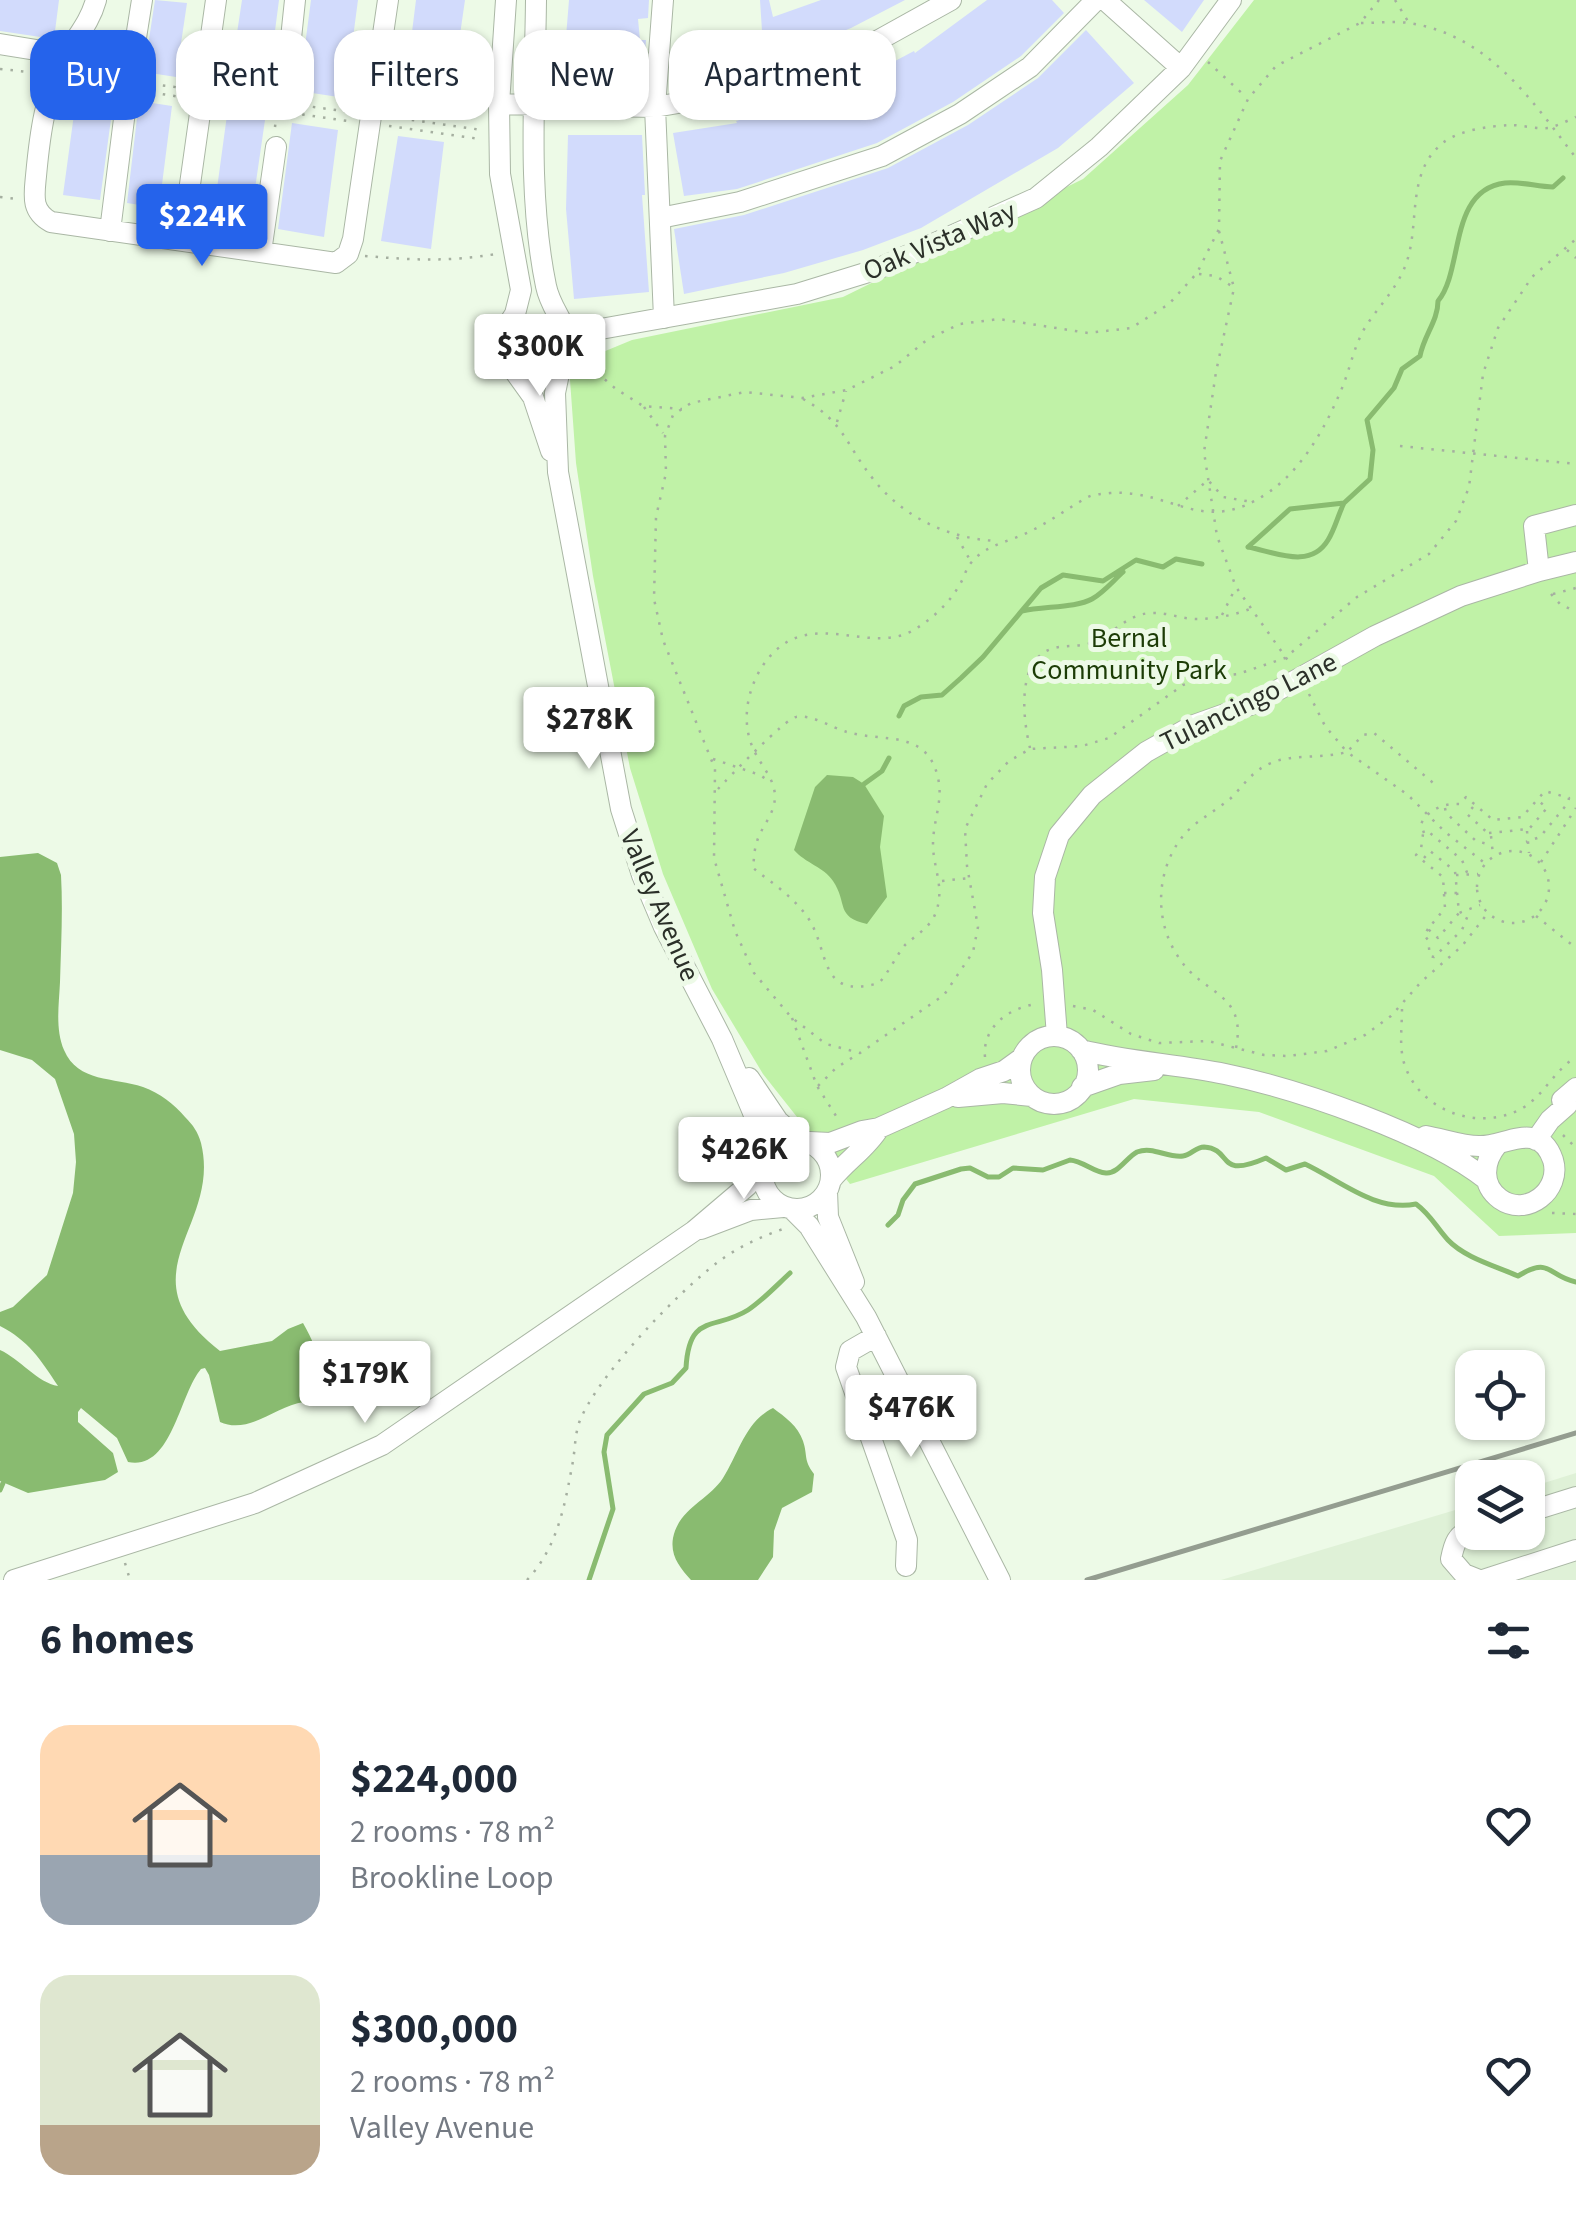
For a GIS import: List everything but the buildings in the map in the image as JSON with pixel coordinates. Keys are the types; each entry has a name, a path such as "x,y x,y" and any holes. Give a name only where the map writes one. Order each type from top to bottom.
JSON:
{"street":[{"path":"83,30 96,0"},
{"path":"137,30 142,0"},
{"path":"182,240 216,0"},
{"path":"292,30 295,0"},
{"path":"41,120 33,204 40,216 51,222 336,262 348,254 353,240 388,0"},
{"name":"Valley Avenue","path":"506,0 499,104 500,174 520,290 515,314 502,334 505,358 533,398 558,472 622,808 642,875 664,927 722,1039 761,1132 764,1162"},
{"path":"536,0 536,30"},
{"path":"663,0 656,107 664,318"},
{"path":"649,107 782,85 850,56 952,0"},
{"path":"660,218 740,202 882,156 960,114 1030,67 1096,0"},
{"path":"1105,0 1182,68"},
{"name":"Oak Vista Way","path":"567,336 797,294 874,270 1036,198 1099,147 1182,68 1231,0"},
{"path":"0,44 30,48"},
{"path":"499,104 514,104"},
{"path":"110,231 124,120"},
{"path":"535,120 534,173 543,264 554,315 567,336"},
{"path":"261,252 276,147"},
{"path":"515,314 528,308 542,308 554,315"},
{"name":"Valley Avenue","path":"558,472 555,393 570,360 565,354 567,336"},
{"path":"514,367 538,374 570,360"},
{"path":"1539,571 1534,526 1576,515"},
{"name":"Tulancingo Lane","path":"1056,1036 1056,1004 1043,913 1046,876 1059,835 1092,794 1146,752 1194,725 1253,704 1375,636 1461,596 1576,562"},
{"path":"14,1580 255,1503 382,1445 694,1231 746,1186 780,1144 830,1143 880,1128 980,1079 1004,1072 1036,1041 1056,1036 1066,1038 1081,1050 1088,1066 1082,1087"},
{"name":"Valley Avenue","path":"722,1039 778,1121 804,1141"},
{"path":"1081,1050 1226,1074 1394,1129 1462,1162 1487,1180 1500,1199 1512,1204 1530,1204 1542,1197 1553,1180 1553,1162 1536,1140 1512,1137 1497,1145 1467,1145 1394,1129"},
{"path":"1022,1058 1020,1077 1032,1096"},
{"path":"946,1098 1003,1093 1061,1103 1082,1087 1119,1074 1181,1067"},
{"path":"1536,1140 1550,1120 1573,1102"},
{"path":"694,1231 751,1210 789,1214 818,1202 842,1165 869,1144 880,1128"},
{"path":"804,1141 826,1157 828,1216 866,1317"},
{"path":"1487,1180 1486,1164 1497,1145"},
{"path":"764,1162 762,1182 769,1197 809,1226 866,1317 1000,1580"},
{"path":"876,1336 850,1351 846,1367 907,1540 906,1566"},
{"path":"1545,1507 1576,1497"},
{"path":"1455,1541 1451,1559 1464,1574 1481,1580 1576,1550"}],"path":[{"path":"1296,672 1236,587 1213,514 1204,452 1234,288 1219,229 1220,161 1248,99 1276,66 1360,23 1380,0"},
{"path":"1395,0 1409,24"},
{"path":"1360,23 1409,24 1458,37 1504,67 1576,158"},
{"path":"1196,50 1248,99"},
{"path":"0,68 30,71"},
{"path":"314,116 348,121"},
{"path":"802,398 837,422 876,482 918,518 956,536 999,542 1020,537 1092,495 1138,494 1213,514 1246,507 1273,490 1299,465 1340,394 1364,330 1392,294 1406,264 1414,238 1416,187 1423,168 1445,142 1476,130 1511,125 1552,127 1576,118"},
{"path":"275,120 276,147"},
{"path":"411,120 483,130"},
{"path":"388,126 479,140 484,137"},
{"path":"860,1053 826,1044 792,1017 754,972 735,931 714,858 717,790 712,758 664,640 654,598 656,517 666,473 665,436 673,416 692,403 745,392 802,398 847,390 895,366 928,339 960,324 999,318 1088,333 1131,328 1169,304 1198,274 1219,229"},
{"path":"817,1086 836,1068 944,995 973,952 978,927 965,829 986,784 1008,761 1030,749 1082,746 1110,738 1182,685 1209,676 1238,674 1286,658 1357,598 1429,554 1456,521 1469,487 1483,374 1498,328 1532,277 1576,240"},
{"path":"358,264 366,256 446,262 514,250"},
{"path":"1567,250 1576,258"},
{"path":"1198,274 1216,276 1234,288"},
{"path":"570,360 643,406 665,436"},
{"path":"837,422 847,390"},
{"path":"643,406 683,409"},
{"path":"1400,446 1576,464"},
{"path":"1208,480 1222,496 1254,502"},
{"path":"1177,507 1208,480"},
{"path":"956,536 967,550 970,563"},
{"path":"717,790 756,755 778,726 794,716 852,734 908,740 925,753 938,780 932,847 941,881 936,914 904,947 879,983 860,989 835,980 824,964 808,917 753,868 756,843 772,815 776,792 756,755 746,717 753,679 776,650 806,634 903,634 938,613 958,588 970,563 999,542"},
{"path":"1221,616 1236,587"},
{"path":"1576,588 1551,594 1576,612"},
{"path":"1030,749 1024,725 1025,698 1038,655 1054,647 1070,648 1096,641 1146,613 1168,613 1195,620 1250,609"},
{"path":"1305,688 1325,726 1347,752 1397,786 1486,864"},
{"path":"1235,1050 1239,1032 1235,1012 1223,996 1182,963 1166,934 1160,910 1168,858 1184,834 1231,797 1252,774 1272,762 1325,758 1347,752 1363,734 1374,733 1438,787"},
{"path":"712,758 738,770 749,770 772,783"},
{"path":"1433,970 1424,936 1446,908 1442,877 1416,855 1424,833 1421,824 1428,814 1460,804 1466,797 1493,820 1522,817 1545,791 1569,798"},
{"path":"1526,842 1540,837 1576,794"},
{"path":"1529,855 1527,830 1547,808 1537,800"},
{"path":"1474,804 1467,814 1489,833 1494,857"},
{"path":"1445,806 1446,813 1476,840 1493,844"},
{"path":"1540,863 1576,808"},
{"path":"1508,818 1509,832"},
{"path":"1489,833 1527,830"},
{"path":"1424,833 1430,833 1462,860 1468,875"},
{"path":"1422,860 1430,850 1456,875 1458,913"},
{"path":"1512,851 1529,855 1540,863 1550,889 1536,916 1512,924 1488,913 1477,889 1486,864 1512,851"},
{"path":"1456,875 1480,874"},
{"path":"941,881 969,878"},
{"path":"1444,893 1457,893"},
{"path":"1428,930 1438,938 1458,913 1482,904"},
{"path":"1432,957 1440,954 1462,930 1470,908"},
{"path":"986,1062 984,1049 1000,1018 1029,1005 1056,1004 1093,1010 1144,1039 1174,1044 1208,1042 1235,1050 1288,1056 1327,1051 1365,1035 1402,1006 1433,970 1462,946 1488,913"},
{"path":"1536,916 1576,948"},
{"path":"1402,1006 1400,1034 1407,1071 1431,1101 1456,1114 1489,1119 1518,1111 1576,1058"},
{"path":"792,1017 817,1086 842,1124"},
{"path":"527,1580 554,1540 566,1502 579,1424 598,1389 654,1322 717,1263 766,1234 789,1214"}],"shaded area":[{"path":"827,775 853,777 864,784 884,816 880,847 887,897 867,924 846,913 829,876 794,850 815,787"},
{"path":"38,853 57,863 61,875 58,1016 59,1034 70,1061 88,1074 143,1087 161,1096 188,1120 200,1139 204,1173 176,1273 178,1298 192,1323 220,1351 272,1341 303,1323 317,1354 318,1373 304,1402 252,1422 231,1425 220,1422 209,1375 205,1368 201,1369 165,1443 143,1462 128,1462 117,1438 81,1408 78,1422 113,1453 118,1472 105,1480 28,1493 0,1481 0,1350 58,1386 26,1344 0,1326 0,1312 13,1307 47,1275 73,1193 76,1162 74,1134 55,1079 32,1060 0,1050 0,857"},
{"path":"773,1408 801,1436 814,1474 812,1492 782,1508 774,1531 773,1557 758,1580 691,1580 674,1556 676,1528 717,1486 749,1430"},
{"path":"1576,1473 1576,1580 1221,1580 1455,1510 1455,1550 1545,1550 1545,1483"}],"green space":[{"name":"Bernal Community Park","path":"1254,0 1576,0 1576,1233 1499,1236 1434,1176 1259,1112 1134,1099 850,1184 763,1074 712,989 663,874 630,768 593,576 576,463 569,366 632,340 843,297 1083,179 1188,85"}],"waterway":[{"path":"1248,547 1290,509 1344,503 1370,479 1373,450 1367,420 1394,388 1402,369 1420,356 1474,200 1487,189 1505,183 1553,187 1563,178"},
{"path":"1248,547 1291,557 1312,554 1328,540 1344,503"},
{"path":"899,716 904,706 921,697 942,695 983,657 1041,588 1063,575 1103,581 1136,560 1163,567 1176,559 1202,564"},
{"path":"1022,611 1085,602 1100,594 1123,572"},
{"path":"864,784 882,771 889,758"},
{"path":"888,1225 915,1184 961,1169 999,1177 1013,1168 1043,1170 1070,1160 1106,1173 1137,1152 1149,1150 1183,1156 1204,1147 1213,1149 1232,1165 1266,1158 1286,1170 1305,1164 1372,1199 1386,1204 1416,1204 1448,1240 1472,1257 1518,1276 1543,1268 1576,1282"},
{"path":"589,1580 613,1509 604,1452 607,1435 644,1394 672,1383 686,1368 688,1350 698,1331 748,1310 790,1273"},
{"path":"0,1490 3,1483"}],"railway":[{"path":"1087,1580 1576,1433"}]}
